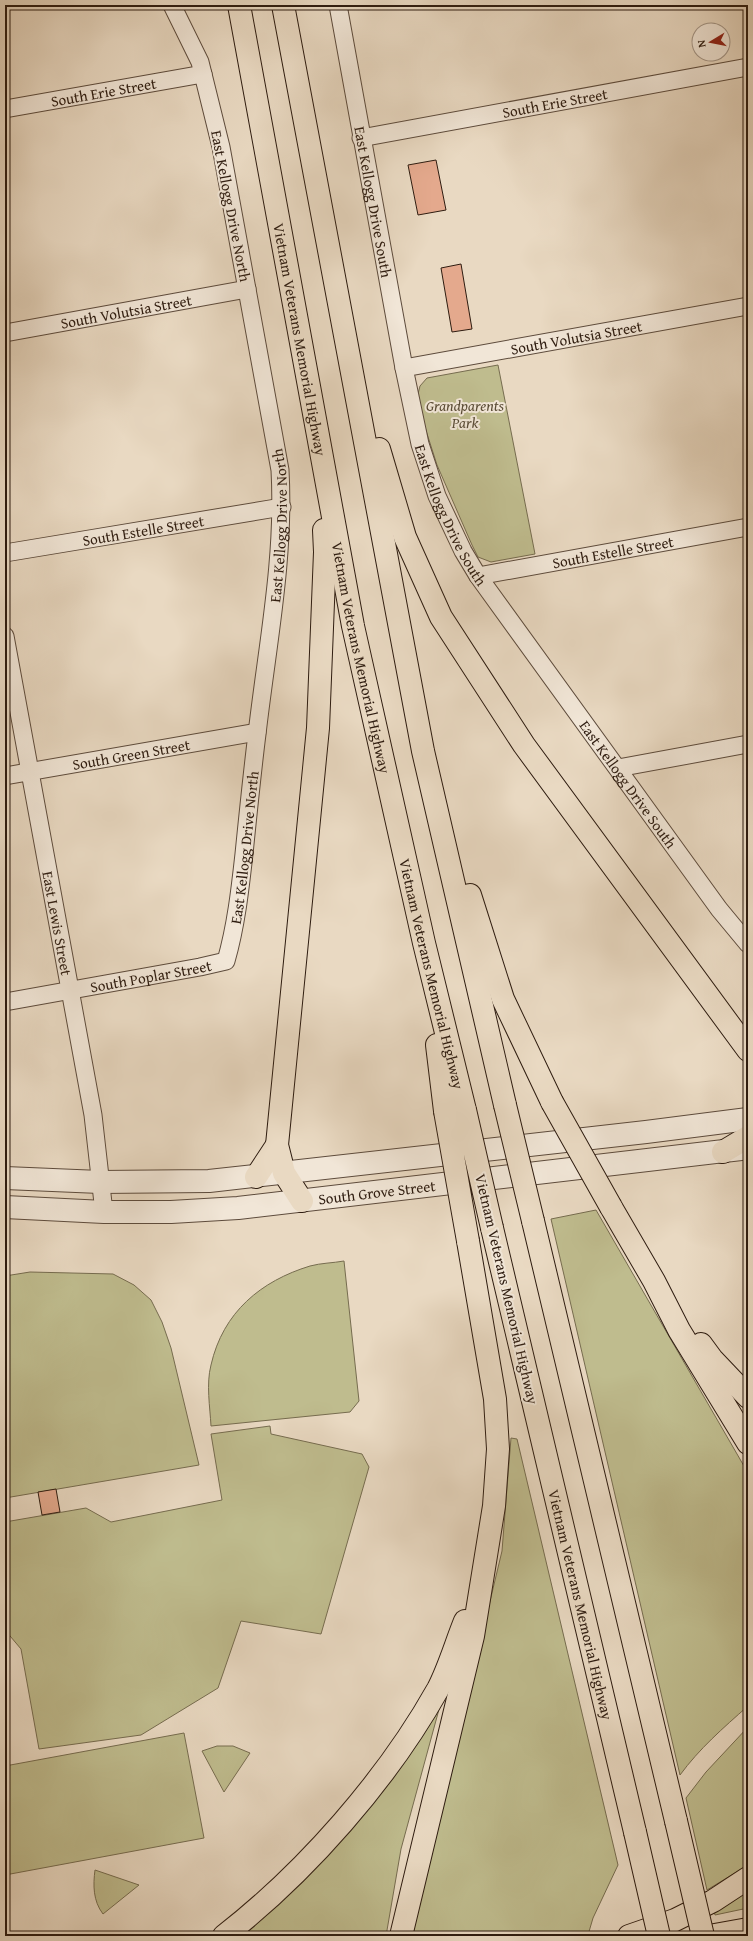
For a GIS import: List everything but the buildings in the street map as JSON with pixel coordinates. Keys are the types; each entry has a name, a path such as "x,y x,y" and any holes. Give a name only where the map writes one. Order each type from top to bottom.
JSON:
{"highway":[{"path":"225,5 260,126"},
{"name":"Vietnam Veterans Memorial Highway","path":"239,5 353,626 424,943 455,1111 492,1228 659,1936"},
{"path":"283,5 423,751 505,1105 703,1936"},
{"path":"350,363 381,457 405,537 441,617 524,744 748,1050"},
{"path":"302,1201 284,1174 277,1145 318,728 325,552 316,428"},
{"path":"423,751 503,998 552,1102 654,1281 679,1330 748,1443"},
{"path":"401,1936 473,1636 494,1506 498,1449 494,1399 468,1240 455,1111"},
{"path":"724,1152 748,1137"},
{"path":"256,1176 277,1145"},
{"path":"654,1281 712,1359 748,1397"},
{"path":"224,1936 243,1921 302,1866 355,1807 404,1744 438,1688 481,1583"},
{"path":"629,1936 675,1920 713,1901 748,1878"},
{"path":"709,1936 748,1929"}],"street":[{"name":"East Kellogg Drive North","path":"172,5 200,62 221,147 280,470 282,507 271,636 257,732 236,922 226,961"},
{"name":"East Kellogg Drive South","path":"338,5 404,368 427,469 451,526 478,576 719,909 748,944"},
{"name":"South Erie Street","path":"361,138 748,67"},
{"name":"South Erie Street","path":"5,109 203,74"},
{"name":"South Volutsia Street","path":"5,333 247,289"},
{"name":"South Volutsia Street","path":"404,368 748,306"},
{"name":"South Estelle Street","path":"5,553 282,507"},
{"name":"South Estelle Street","path":"478,576 748,527"},
{"name":"East Lewis Street","path":"5,636 93,1115 104,1212"},
{"name":"South Green Street","path":"5,776 257,732"},
{"path":"618,768 748,744"},
{"name":"South Poplar Street","path":"5,1002 200,968 226,961"},
{"name":"South Grove Street","path":"5,1178 100,1182 209,1181 284,1174 700,1126 748,1119"},
{"name":"South Grove Street","path":"5,1207 104,1212 178,1212 302,1201 748,1148"}],"green space":[{"name":"Grandparents Park","path":"498,365 535,554 491,562 478,557 472,545 437,465 417,398 420,386 427,378"},
{"path":"596,1210 748,1473 748,1706 703,1748 680,1775 551,1219"},
{"path":"344,1261 359,1401 350,1412 211,1426 209,1388 211,1365 217,1346 225,1329 235,1314 260,1290 292,1272 318,1264"},
{"path":"30,1272 113,1274 134,1285 151,1300 162,1322 171,1348 199,1465 5,1498 5,1276"},
{"path":"270,1426 271,1434 362,1454 369,1467 321,1634 241,1621 218,1688 141,1735 39,1749 21,1649 5,1630 5,1522 86,1508 111,1522 222,1500 211,1434"},
{"path":"511,1438 517,1439 618,1865 593,1918 588,1935 410,1936 502,1551"},
{"path":"441,1702 401,1849 386,1936 239,1936"},
{"path":"748,1727 748,1865 707,1890 686,1798 706,1772"},
{"path":"184,1733 204,1838 5,1875 5,1766"},
{"path":"217,1746 233,1746 250,1753 224,1792 202,1751"},
{"path":"95,1870 139,1885 103,1914 97,1904 94,1893"},
{"path":"748,1890 748,1908 715,1915 713,1907"}]}
